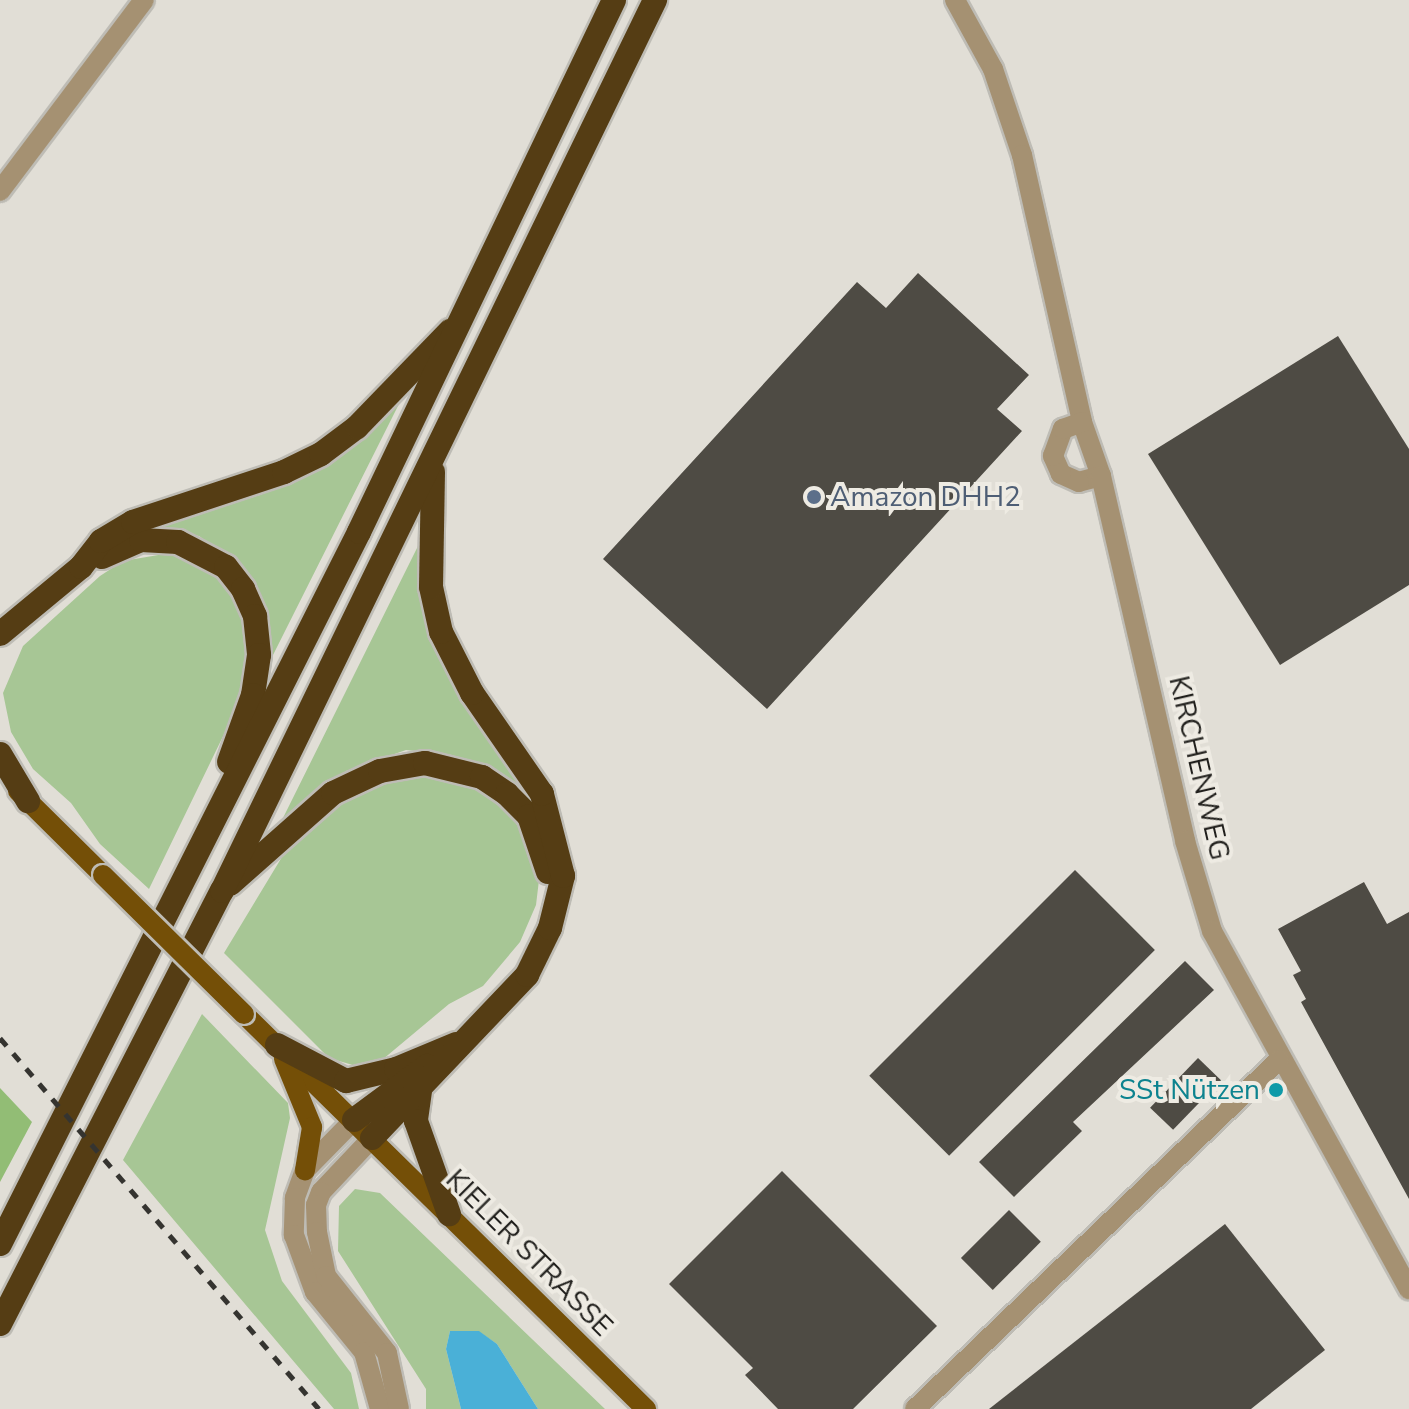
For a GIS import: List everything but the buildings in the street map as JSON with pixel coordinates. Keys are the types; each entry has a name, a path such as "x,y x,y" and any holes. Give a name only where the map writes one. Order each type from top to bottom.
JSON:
{"highway":[{"path":"0,1244 465,315 614,0"},
{"path":"0,1324 222,891 433,463 655,0"},
{"path":"0,634 81,567 101,541 133,522 284,472 321,454 357,427 465,315"},
{"path":"363,1129 461,1041 527,975 550,928 554,902 563,876 551,814 519,755 459,672 435,613 433,463"},
{"path":"81,567 141,540 178,542 226,567 255,616 259,655 253,695 191,867"},
{"path":"0,650 31,611"},
{"path":"0,754 28,801"},
{"path":"222,891 333,793 380,771 425,763 482,777 529,816 544,848 554,902"},
{"path":"277,1045 346,1081 396,1069 461,1041"},
{"path":"363,1129 420,1091 461,1041"},
{"path":"420,1091 416,1121 449,1214"}],"main road":[{"name":"KIELER STRASSE","path":"0,775 646,1409"},
{"path":"277,1045 312,1127 305,1170"}],"street":[{"path":"0,191 144,0"},
{"name":"KIRCHENWEG","path":"955,0 993,69 1022,155 1082,422 1101,476 1199,893 1225,958 1279,1060 1409,1289"},
{"path":"1082,422 1057,436 1056,465 1079,482 1101,476"},
{"path":"915,1409 1253,1079 1279,1060"},
{"path":"363,1129 305,1170 294,1211 301,1267 364,1352 380,1409"},
{"path":"363,1129 321,1192 316,1205 317,1232 326,1276 387,1353 399,1409"}],"green space":[{"path":"407,388 270,661 266,616 241,567 199,536 150,528 260,495 336,460 375,428"},
{"path":"419,544 433,646 463,704 517,766 540,806 535,810 506,778 452,755 406,750 346,771 281,822"},
{"path":"176,552 217,571 237,600 246,629 244,693 149,889 100,844 71,803 33,769 11,732 3,693 23,646 100,576 123,561"},
{"path":"442,772 474,786 508,812 528,840 539,880 536,905 520,942 483,986 449,1004 376,1065 356,1066 329,1058 224,953 288,847 322,815 372,786"},
{"path":"202,1014 288,1103 290,1118 265,1230 282,1281 351,1373 359,1409 334,1409 123,1160"},
{"path":"0,1088 32,1122 0,1182"},
{"path":"355,1189 380,1193 605,1409 538,1409 497,1344 478,1331 450,1331 446,1349 461,1409 426,1409 426,1389 338,1251 339,1206"}],"water":[{"path":"450,1331 479,1331 497,1344 538,1409 461,1409 446,1349"}],"railway":[{"path":"0,1038 319,1409"}],"place":[{"name":"Amazon DHH2","path":"814,497"},
{"name":"SSt Nützen","path":"1276,1090"}]}
